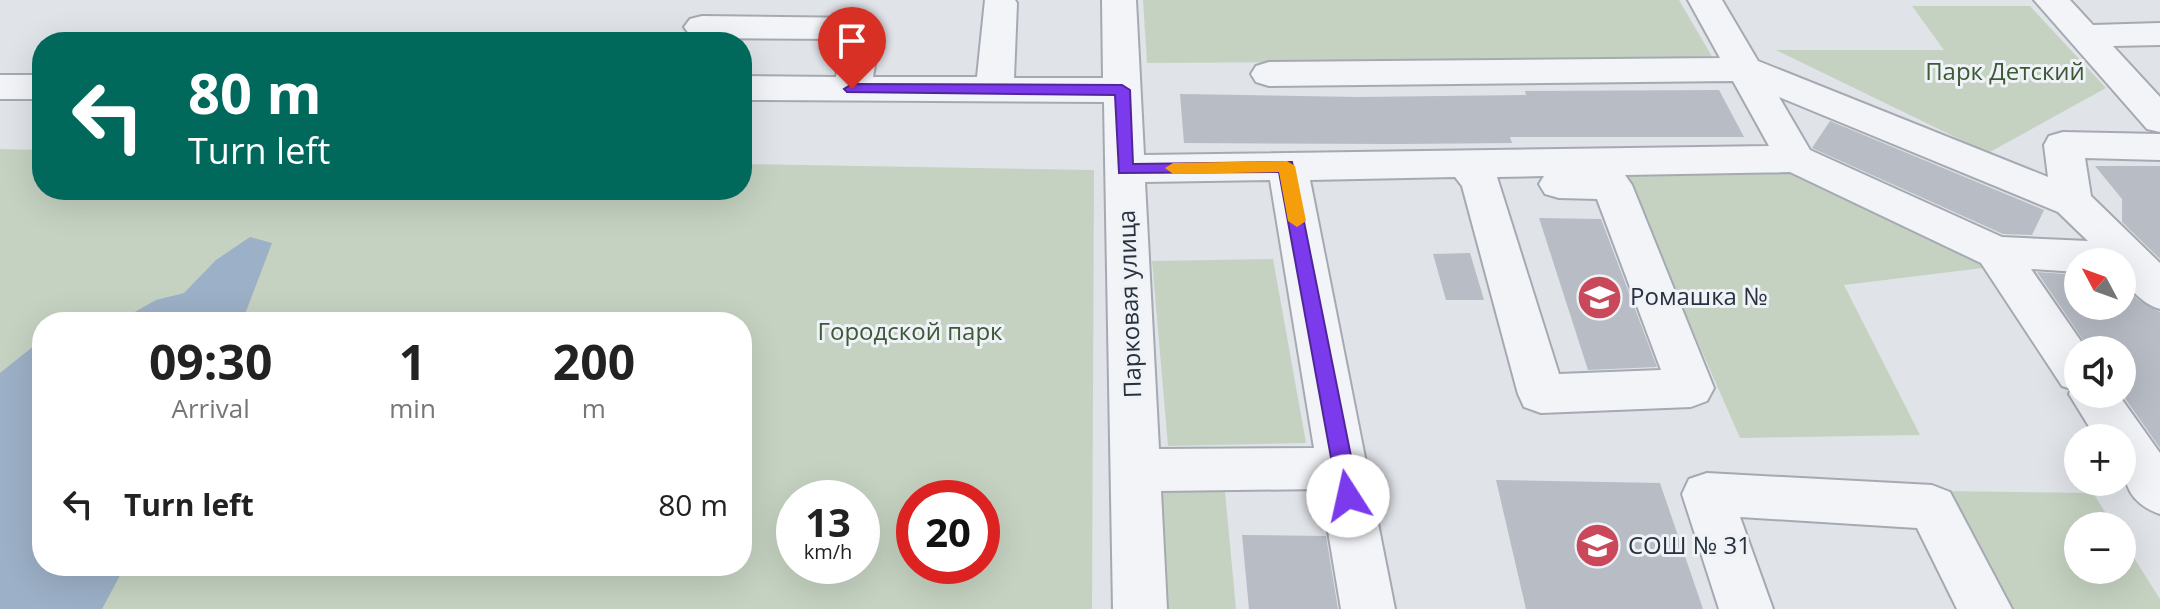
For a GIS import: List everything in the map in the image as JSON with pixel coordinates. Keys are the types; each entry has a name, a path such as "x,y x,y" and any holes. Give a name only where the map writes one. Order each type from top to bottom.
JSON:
{"street":[{"name":"Парковая улица","path":"1119,0 1140,609"},
{"path":"1705,0 1796,159"},
{"path":"2051,0 2160,120"},
{"path":"995,89 1000,3"},
{"path":"702,27 863,29 852,89"},
{"path":"2086,36 2160,34"},
{"path":"1269,74 1744,69 2072,202 2121,248"},
{"path":"0,87 32,87"},
{"path":"752,88 1122,90"},
{"path":"2072,202 2063,145 2160,147"},
{"path":"1473,173 1796,159 1996,252 2064,255"},
{"path":"1125,169 1287,166 1473,173 1612,185 1691,388 1541,394 1473,173"},
{"path":"1287,166 1368,609"},
{"path":"1996,252 2064,352"},
{"path":"2136,263 2160,293"},
{"path":"2102,408 2160,493"},
{"path":"1136,470 1343,468"},
{"path":"1746,609 1707,494 1932,507 1985,609"}],"green space":[{"path":"1143,0 1679,0 1714,60 1147,63"},
{"name":"Парк Детский","path":"1912,6 2030,6 2106,88 1988,153 1776,50 1944,50"},
{"name":"Городской парк","path":"0,149 32,150 32,200 752,200 752,164 1094,170 1092,609 0,609"},
{"path":"1620,165 1787,166 1991,267 1844,285 1920,435 1740,438"},
{"path":"1273,259 1306,443 1168,446 1152,261"},
{"path":"1939,491 2095,496 2105,512 2064,512 2064,584 2136,584 2136,561 2160,599 2160,609 2001,609"},
{"path":"1155,492 1225,492 1236,609 1161,609"}],"water":[{"path":"250,237 272,243 246,312 135,312 156,300 184,293 216,260"},
{"path":"32,347 32,576 120,576 102,609 0,609 0,373"}],"building":[{"path":"1719,90 1744,137 1510,137 1512,143 1184,143 1180,94 1358,97 1526,95 1525,91"},
{"path":"1830,121 2044,210 2032,235 2003,234 1812,148"},
{"path":"2095,166 2160,166 2160,259 2122,222 2122,199"},
{"name":"Ромашка №","path":"1539,218 1601,219 1657,367 1588,370"},
{"path":"1470,253 1484,300 1446,300 1433,254"},
{"path":"2037,272 2064,274 2064,312"},
{"path":"2136,298 2160,312 2160,448 2132,408 2136,408 2136,336 2080,336 2070,320 2136,320"},
{"name":"СОШ № 31","path":"1496,480 1660,483 1703,609 1526,609"},
{"path":"1242,535 1326,536 1338,609 1249,609"}],"slow traffic":[{"path":"1173,168 1287,166 1297,221"}],"place":[{"name":"Ромашка №","path":"1599,297"},
{"name":"СОШ № 31","path":"1597,546"}],"route":[{"path":"852,89 1122,90 1125,169 1287,166 1348,496"}]}
